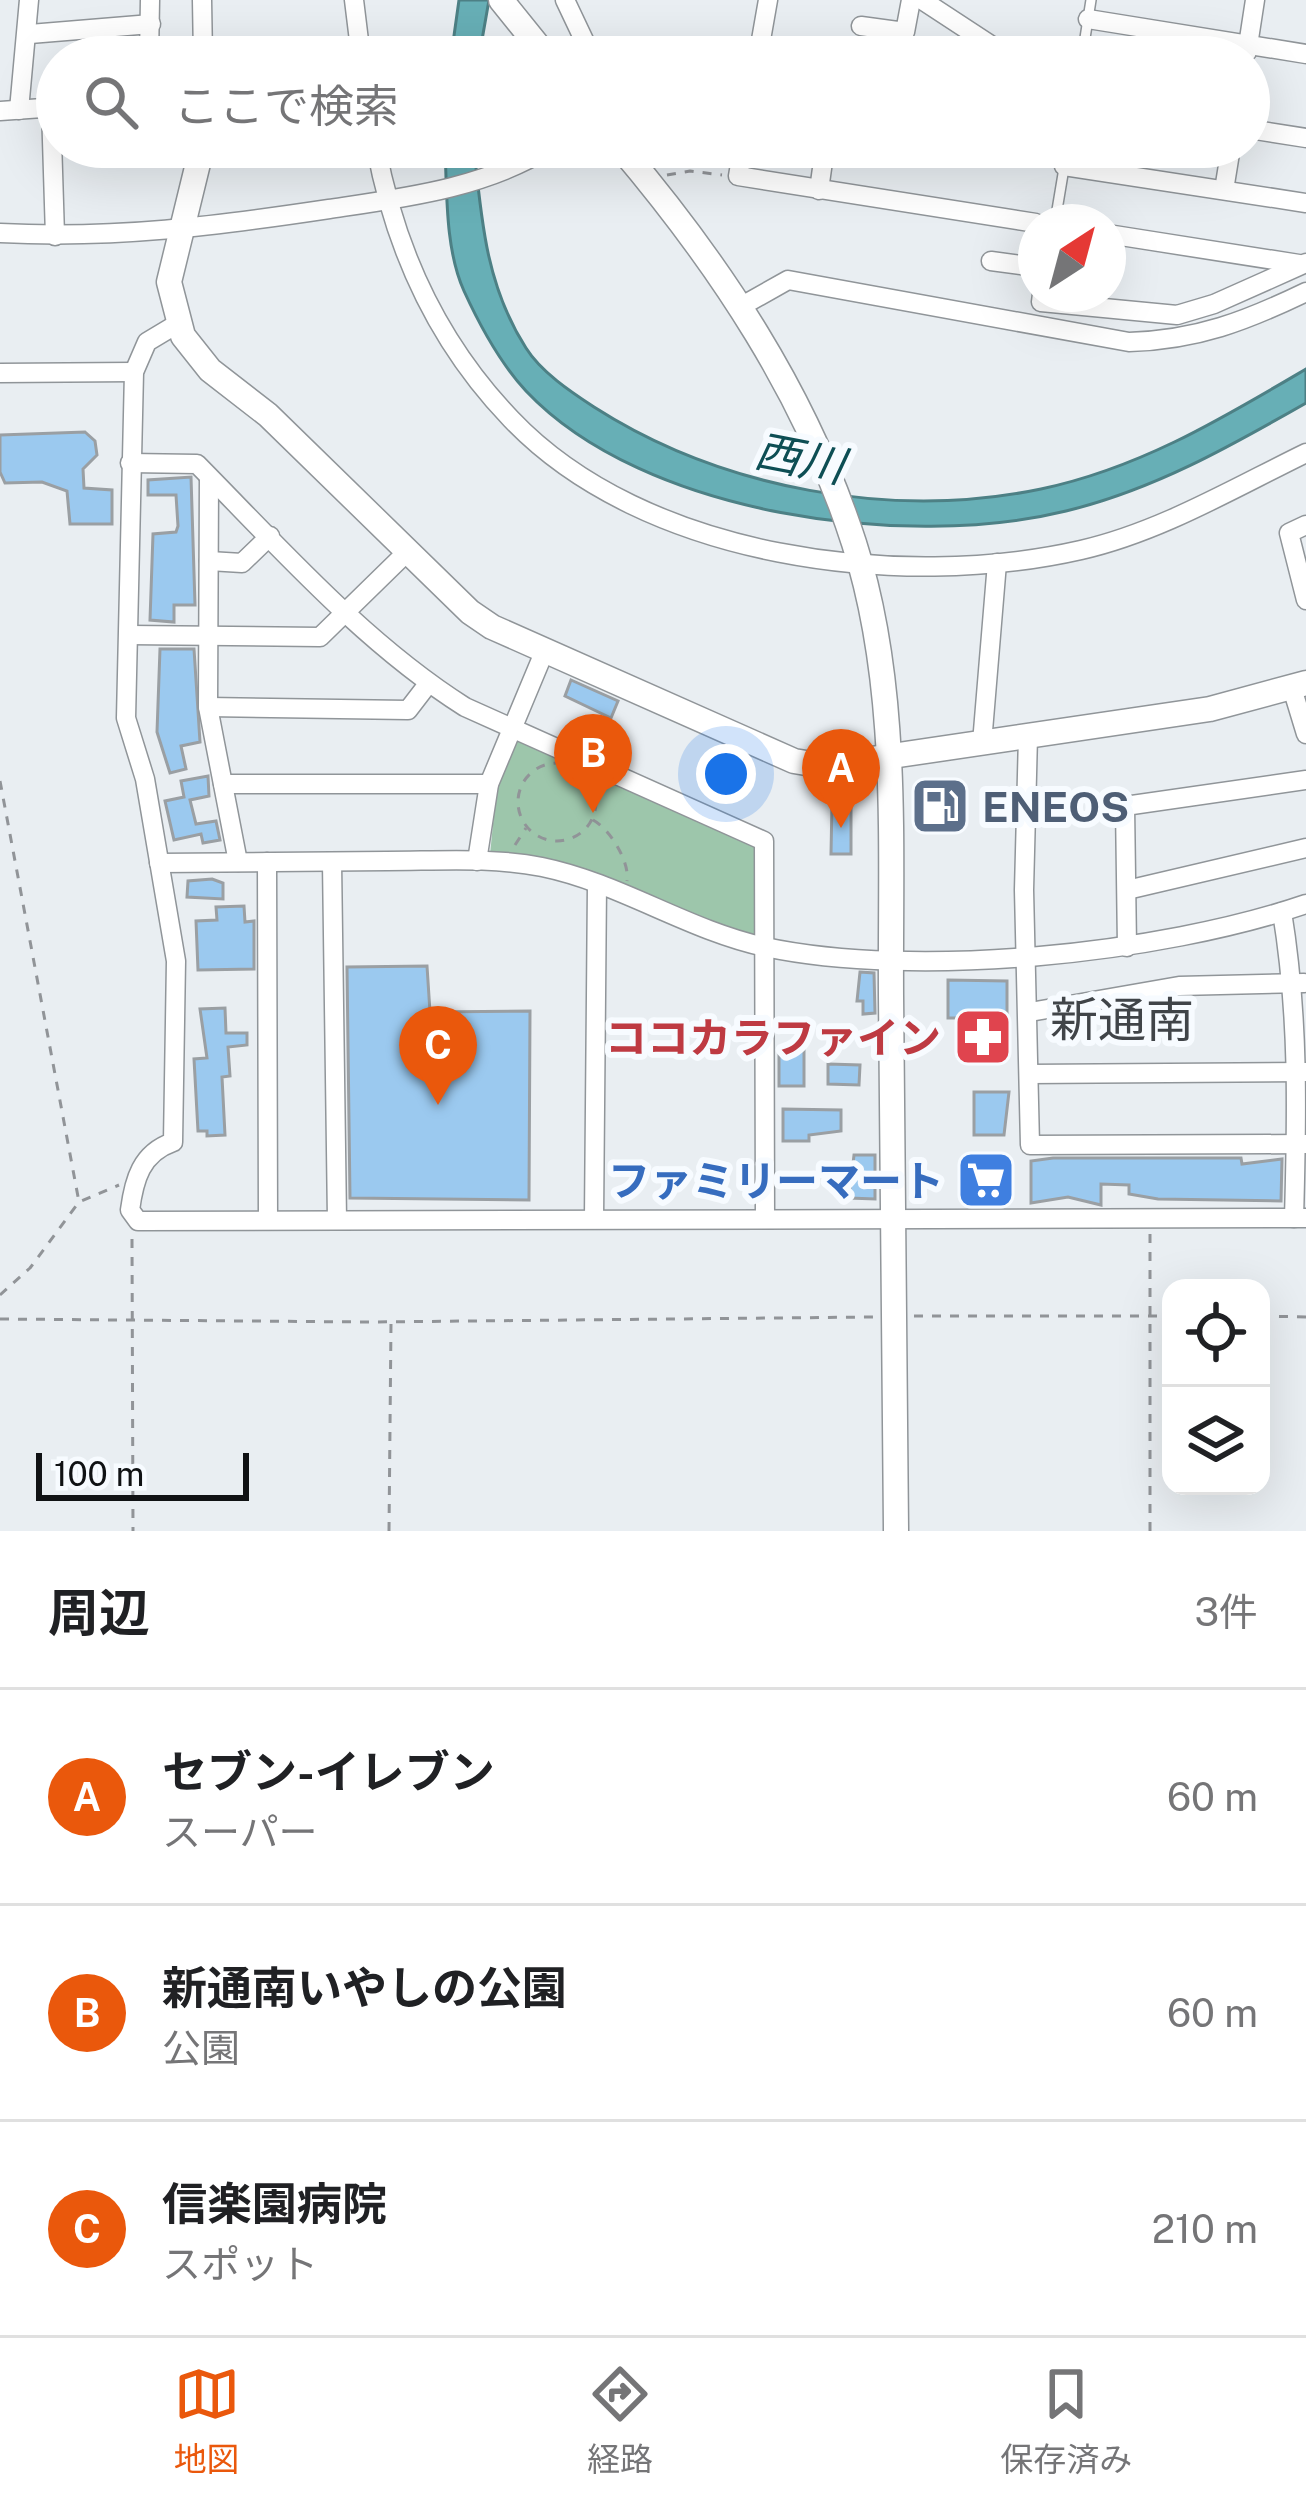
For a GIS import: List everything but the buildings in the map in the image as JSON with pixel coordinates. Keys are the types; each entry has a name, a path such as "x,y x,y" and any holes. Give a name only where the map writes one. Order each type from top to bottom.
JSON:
{"street":[{"path":"10,110 30,34 29,0"},
{"path":"150,0 150,36"},
{"path":"202,0 203,36"},
{"path":"354,0 359,36"},
{"path":"501,0 530,36"},
{"path":"565,0 582,36"},
{"path":"762,36 768,0"},
{"path":"861,26 905,32 910,0"},
{"path":"922,0 977,36"},
{"path":"1249,36 1255,0"},
{"path":"1089,10 1189,36"},
{"path":"30,34 151,24"},
{"path":"1270,52 1306,54"},
{"path":"1270,132 1306,138"},
{"path":"54,168 55,236"},
{"path":"198,168 170,282 177,324 210,370 268,415 470,612 794,761 824,766 889,760 1243,703 1299,685 1306,734"},
{"path":"380,168 398,241 447,335 513,422 560,461 613,493 709,533 858,555 997,563 1083,550 1135,533 1306,453"},
{"path":"0,233 185,231 386,200 482,178 504,168"},
{"path":"638,168 689,228 783,375 834,486 858,555 889,760 896,1531"},
{"path":"739,168 738,176 1018,220"},
{"path":"819,190 822,168"},
{"path":"1131,168 1306,203"},
{"path":"1224,190 1228,168"},
{"path":"1126,237 1304,264"},
{"path":"991,261 1018,265"},
{"path":"1126,310 1177,315 1304,264"},
{"path":"740,307 788,280 1129,342 1181,340 1230,328 1306,292"},
{"path":"177,324 147,342 127,372 126,718 145,779 176,961 173,1142 157,1147 134,1176 130,1210 137,1221 1300,1218 1300,983 1282,912"},
{"path":"0,373 127,372"},
{"path":"130,463 197,464 347,612 428,684 509,727 764,842 765,1219"},
{"path":"209,477 208,707 238,862"},
{"path":"1306,525 1288,533 1306,600"},
{"path":"209,561 242,563 269,536"},
{"path":"129,635 320,637 408,551"},
{"path":"982,743 997,563"},
{"path":"477,860 488,784 545,650"},
{"path":"208,707 408,710 428,684"},
{"path":"1028,736 1030,1145 1301,1144"},
{"path":"1127,947 1125,806 1306,780"},
{"path":"223,784 488,784"},
{"path":"1127,890 1306,848"},
{"path":"159,863 477,860 542,867 597,884 688,925 830,958 1027,956 1127,947 1306,904"},
{"path":"268,862 268,1220"},
{"path":"332,862 337,1220"},
{"path":"593,1219 597,884"},
{"path":"1030,1012 1179,986 1300,983"},
{"path":"1029,1074 1302,1072"}],"lane":[{"path":"1057,204 1061,168"}],"path":[{"path":"647,179 690,171 738,176"},
{"path":"549,764 575,767 594,790 592,820 581,832 557,841 527,826 518,802 522,785 549,764"},
{"path":"0,781 79,1202"},
{"path":"511,781 522,785"},
{"path":"592,820 607,827 629,868 626,886"},
{"path":"506,858 527,826"},
{"path":"0,1295 29,1268 79,1202 134,1176"},
{"path":"1150,1220 1150,1531"},
{"path":"134,1531 132,1234 137,1221"},
{"path":"0,1319 1162,1316"},
{"path":"1270,1316 1306,1316"},
{"path":"389,1531 391,1321"}],"green space":[{"path":"518,736 760,844 758,939 600,876 490,855 497,783"}],"water":[{"path":"459,0 489,0 483,36 454,36"},
{"path":"446,168 476,168 483,225 502,300 526,348 557,381 644,435 697,459 810,490 926,501 1041,489 1146,455 1306,369 1306,403 1160,479 1066,511 1002,522 931,526 856,523 781,512 707,494 638,468 577,434 526,391 491,344 464,291 448,220"}],"place":[{"name":"ENEOS","path":"940,806"},
{"name":"新通南いやしの公園","path":"593,813"},
{"name":"セブン-イレブン","path":"841,828"},
{"name":"ココカラファイン","path":"983,1037"},
{"name":"信楽園病院","path":"438,1105"},
{"name":"ファミリーマート","path":"986,1180"}],"district":[{"name":"新通南","path":"1122,1019"}],"water label":[{"name":"西川","path":"800,458"}]}
